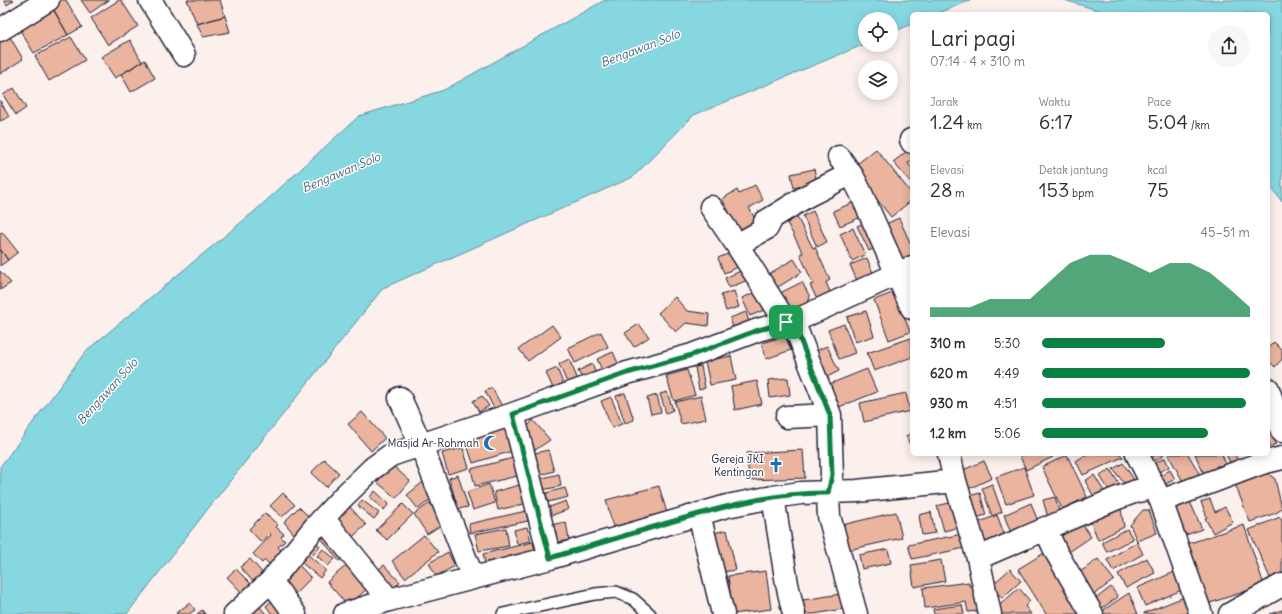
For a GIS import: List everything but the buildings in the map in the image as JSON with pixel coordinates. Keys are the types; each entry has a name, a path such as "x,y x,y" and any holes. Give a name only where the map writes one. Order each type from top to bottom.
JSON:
{"street":[{"path":"1,26 48,0"},
{"path":"150,0 184,55"},
{"path":"737,245 767,228 769,220 808,196 845,165 904,270 910,298"},
{"path":"711,207 790,321 830,415 832,475 828,493 829,516 856,614"},
{"path":"235,614 271,581 323,518 383,459 627,373 692,355 758,330 811,314 904,270"},
{"path":"1270,395 1282,431"},
{"path":"400,398 473,578"},
{"path":"513,414 550,558"},
{"path":"787,417 830,415"},
{"path":"949,456 955,481 978,558 988,613"},
{"path":"1138,456 1157,494 1202,614"},
{"path":"978,558 1045,528 1134,492 1157,494 1282,458"},
{"path":"345,614 389,600 550,558 699,514 773,497 801,493 828,493 886,489 955,481"},
{"path":"773,497 783,564 794,614"},
{"path":"699,514 723,614"},
{"path":"323,518 389,600"},
{"path":"1045,528 1056,552 1092,614"},
{"path":"271,581 295,614"},
{"path":"1230,614 1282,585"}],"lane":[{"path":"503,614 595,594 616,592 633,599 650,614"}],"water":[{"name":"Bengawan Solo","path":"605,0 970,0 942,12 910,12 910,25 898,30 898,12 858,12 858,47 694,115 633,177 383,288 207,510 127,614 0,614 0,467 86,351 256,210 359,116 444,90"},
{"path":"1064,0 1282,0 1282,202 1270,186 1270,12 1104,12"}],"place":[{"name":"Masjid Ar-Rohmah","path":"491,443"},
{"name":"Gereja JKI Kentingan","path":"776,465"}],"route":[{"path":"793,321 828,409 830,419 832,475 828,493 801,493 786,495 713,510 550,558 513,414 627,373 692,355 758,330 786,322 793,321"}]}
